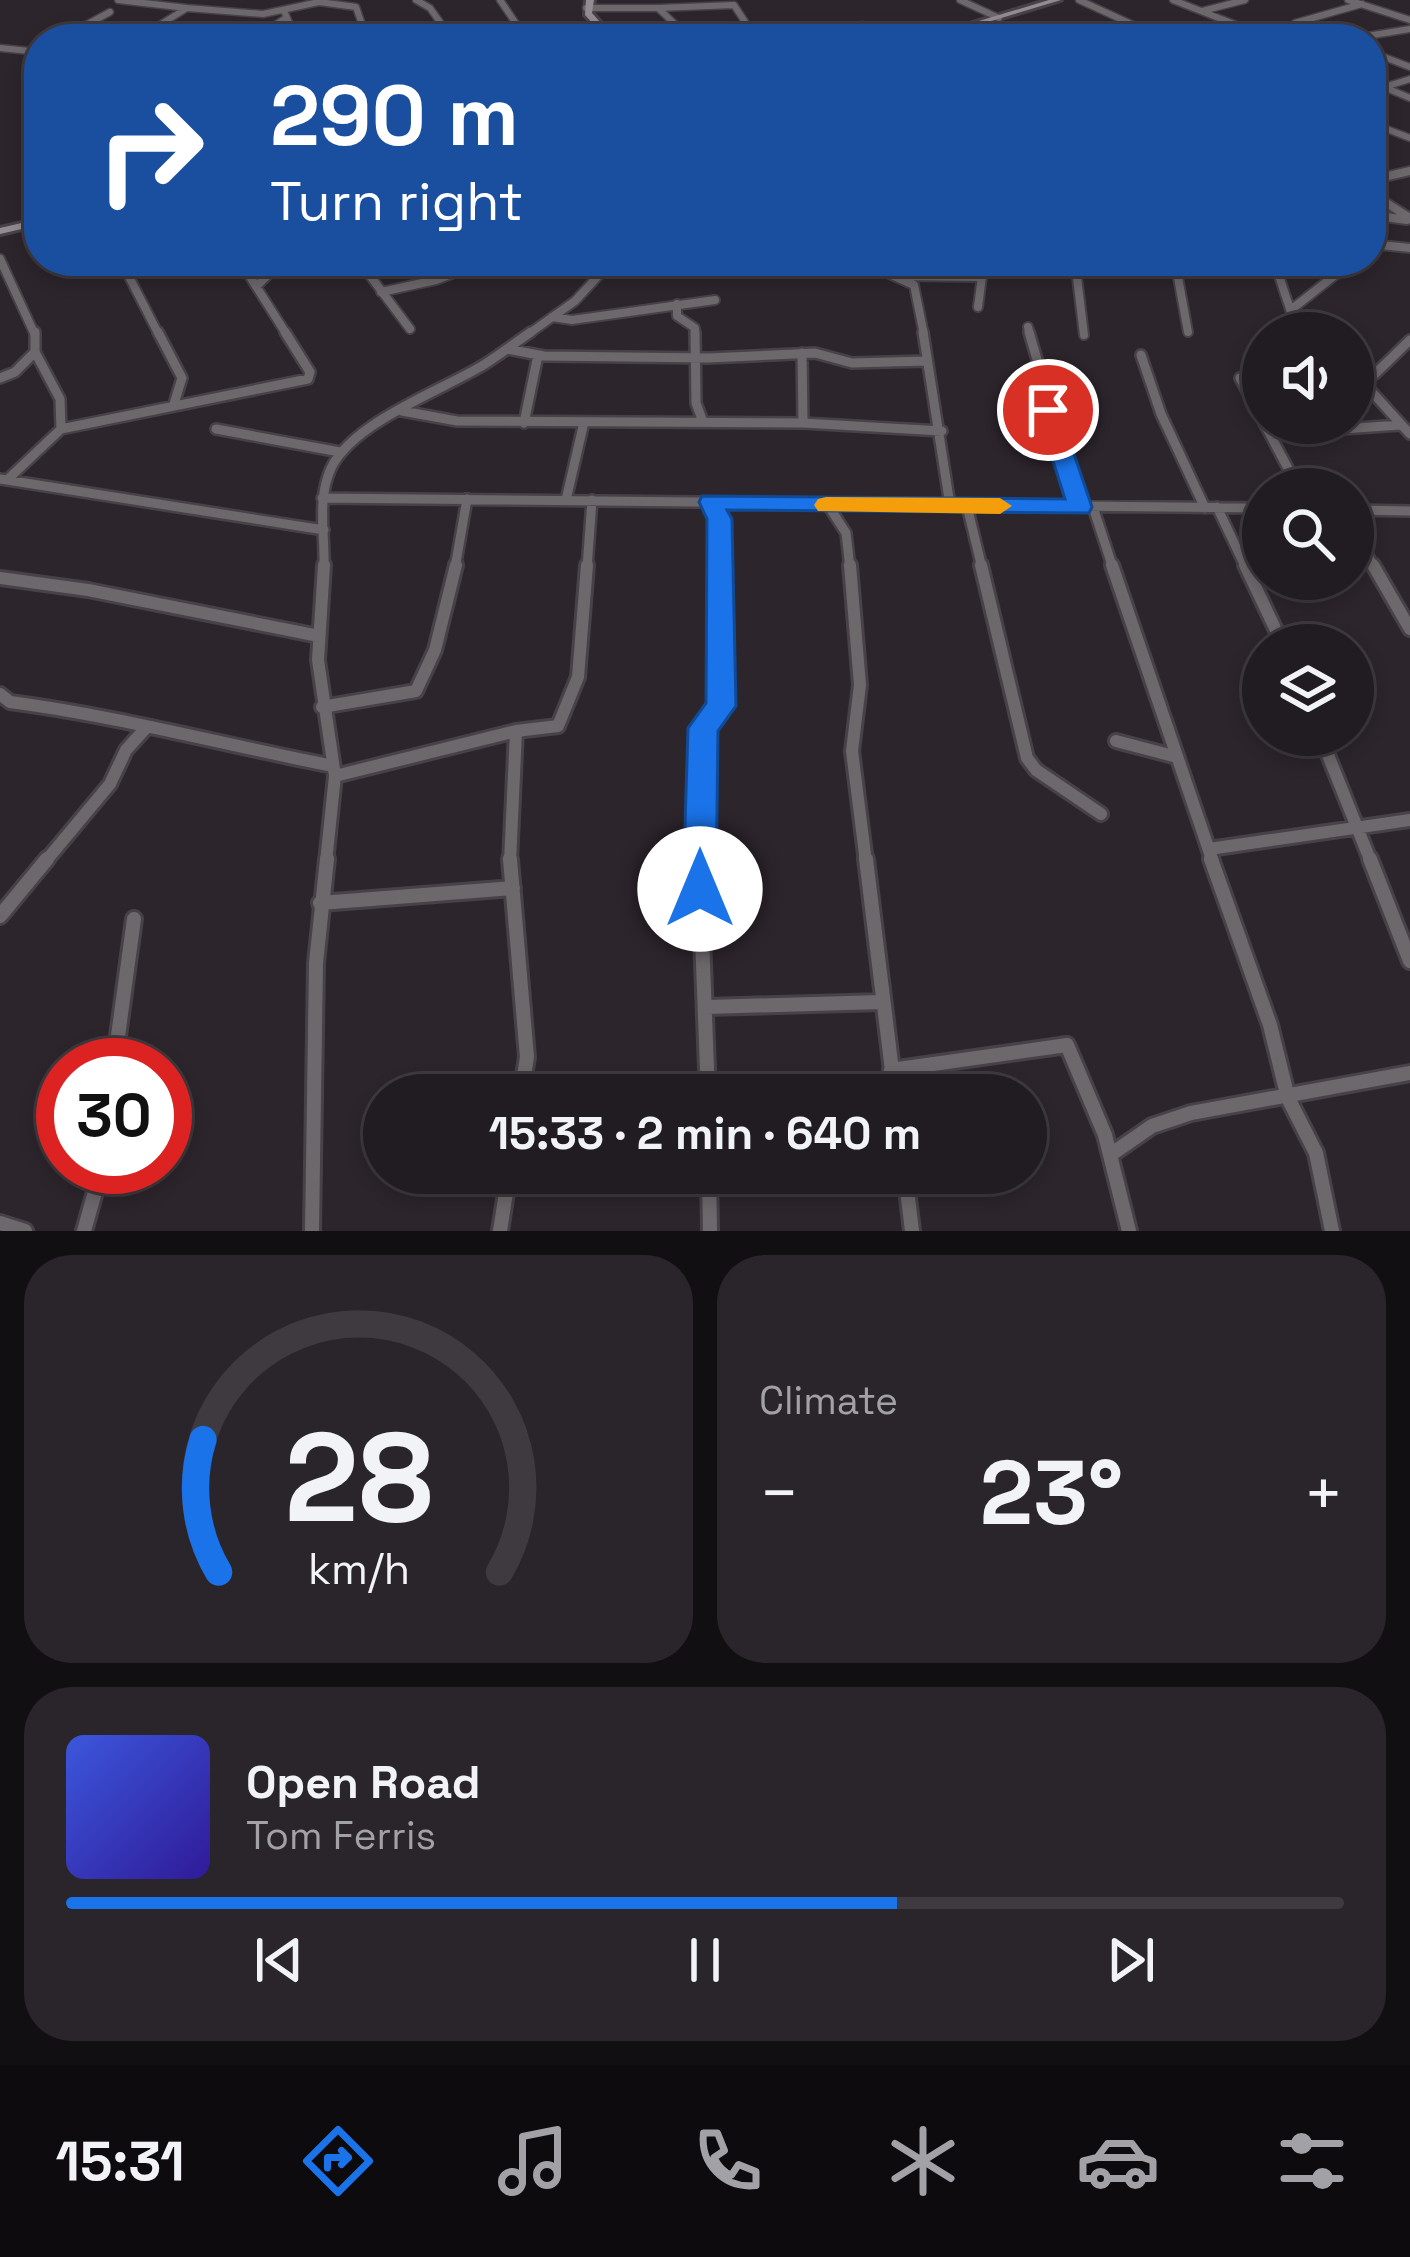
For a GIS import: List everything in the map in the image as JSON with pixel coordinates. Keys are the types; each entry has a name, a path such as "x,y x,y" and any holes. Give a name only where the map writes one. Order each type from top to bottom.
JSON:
{"street":[{"path":"118,0 263,14 285,14 320,1 356,7 362,24"},
{"path":"219,9 230,0"},
{"path":"416,0 430,8 441,24"},
{"path":"960,0 999,18"},
{"path":"981,24 1057,0"},
{"path":"1078,0 1131,24"},
{"path":"1173,0 1234,24"},
{"path":"1202,11 1245,0"},
{"path":"1348,0 1410,25"},
{"path":"588,4 734,5 746,24"},
{"path":"1295,23 1362,4"},
{"path":"161,24 187,8"},
{"path":"658,8 678,24"},
{"path":"88,24 110,12"},
{"path":"274,24 285,14"},
{"path":"285,14 289,24"},
{"path":"0,259 35,329 34,352 60,399 61,429"},
{"path":"129,276 182,378 174,404"},
{"path":"4,479 61,429 308,379 310,373 250,276"},
{"path":"257,286 267,276"},
{"path":"370,276 410,329"},
{"path":"382,292 447,276"},
{"path":"316,1230 320,903 334,771 322,706 319,636 322,498 329,470 340,452 507,349 588,290 600,276"},
{"path":"897,276 980,278 983,292 978,307"},
{"path":"897,276 914,285 950,505"},
{"path":"1077,276 1084,335"},
{"path":"1178,276 1188,332"},
{"path":"1280,276 1293,312"},
{"path":"1292,309 1335,276"},
{"path":"552,317 572,320 715,300"},
{"path":"677,304 677,316 695,328 696,403 703,422"},
{"path":"1028,327 1270,1025 1288,1097 1322,1171 1331,1231"},
{"path":"1374,370 1410,340"},
{"path":"507,349 538,355 696,358 802,353 852,363 926,361"},
{"path":"0,379 15,372 34,352"},
{"path":"802,353 803,423"},
{"path":"524,422 538,355"},
{"path":"1141,355 1161,414 1272,624"},
{"path":"1240,378 1242,382"},
{"path":"1374,397 1410,434"},
{"path":"402,411 427,419 803,423 941,431"},
{"path":"566,500 584,422"},
{"path":"1374,425 1400,425"},
{"path":"216,429 340,452"},
{"path":"4,479 324,530"},
{"path":"322,498 1242,508"},
{"path":"322,706 416,691 453,581 467,499"},
{"path":"0,713 5,698 87,712 334,771 559,726 578,677 592,500"},
{"path":"708,1074 699,863 702,745 703,728 721,706 719,519 711,502"},
{"path":"828,505 846,533 854,599 860,685 852,751 892,1074"},
{"path":"967,506 1027,758 1036,770 1101,814"},
{"path":"1374,510 1410,511"},
{"path":"1374,566 1410,629"},
{"path":"0,578 88,590 319,636"},
{"path":"0,916 110,784 126,750 145,729"},
{"path":"516,731 509,777 524,1074"},
{"path":"1116,741 1177,757"},
{"path":"1328,756 1410,961"},
{"path":"1209,849 1410,820"},
{"path":"320,903 513,888"},
{"path":"118,1038 134,919"},
{"path":"707,1007 882,1002"},
{"path":"891,1070 1067,1045 1095,1095 1129,1231"},
{"path":"1113,1153 1152,1126 1192,1113 1410,1073"},
{"path":"84,1231 94,1194"},
{"path":"500,1231 506,1194"},
{"path":"709,1194 710,1231"},
{"path":"908,1194 912,1231"},
{"path":"0,1223 25,1231"}],"slow traffic":[{"path":"826,505 1000,506"}],"route":[{"path":"700,889 703,728 721,706 719,519 711,502 1080,507 1048,410"}]}
